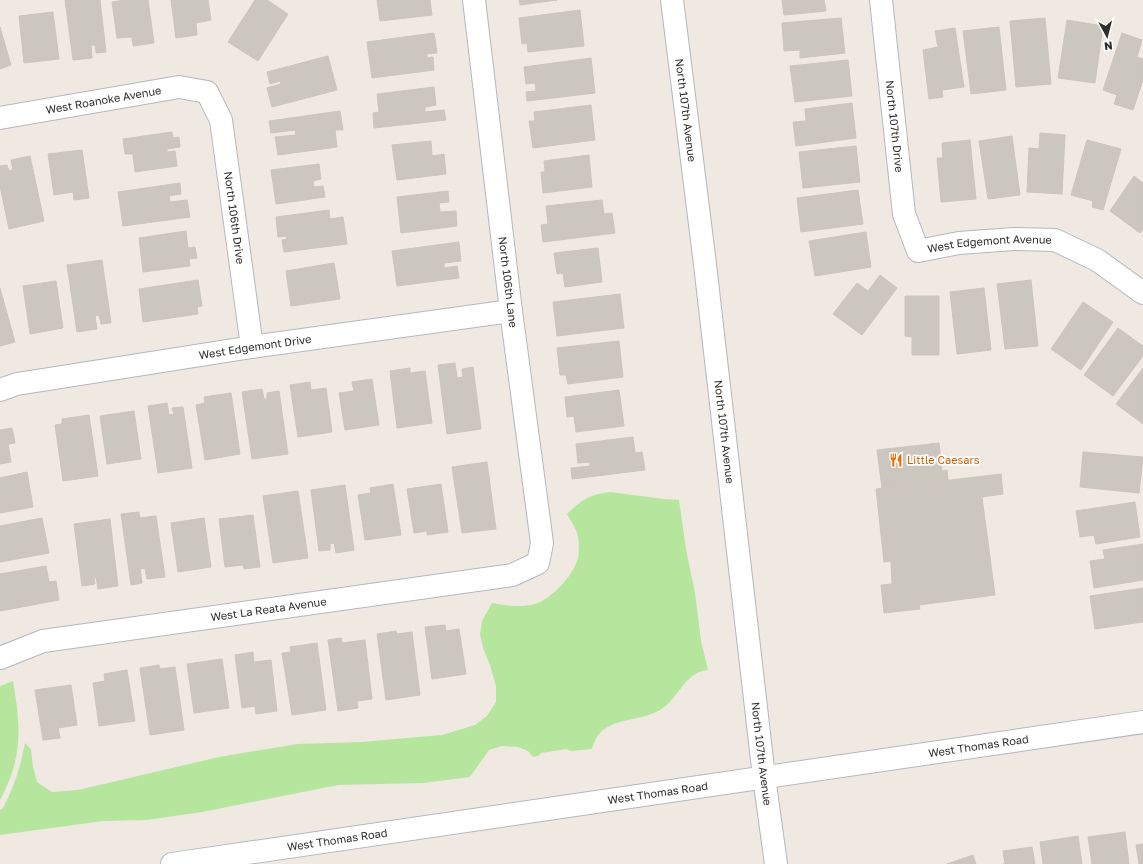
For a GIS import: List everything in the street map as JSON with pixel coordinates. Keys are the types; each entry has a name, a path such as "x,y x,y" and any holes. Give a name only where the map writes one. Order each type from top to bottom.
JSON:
{"street":[{"name":"North 106th Lane","path":"474,0 511,311 542,543 538,563"},
{"name":"North 107th Avenue","path":"672,0 704,256 764,777 776,864"},
{"name":"North 107th Drive","path":"880,0 904,214 918,251"},
{"name":"West Roanoke Avenue","path":"0,118 178,87 207,92"},
{"name":"North 106th Drive","path":"207,92 221,120 252,347"},
{"name":"West Edgemont Avenue","path":"918,251 960,243 1014,239 1054,240 1097,260 1143,293"},
{"name":"West Edgemont Drive","path":"0,390 17,384 252,347 511,311"},
{"name":"West La Reata Avenue","path":"0,658 43,641 512,575 538,563"},
{"name":"West Thomas Road","path":"172,864 1143,722"}],"green space":[{"path":"610,492 679,500 686,549 695,593 701,641 708,670 700,672 687,681 667,705 660,710 611,725 596,738 592,749 571,751 566,749 541,753 538,756 533,757 528,751 518,747 502,746 489,750 470,777 423,783 338,785 202,812 147,820 103,821 0,835 0,810 3,808 14,784 25,743 31,749 33,767 37,782 52,792 78,790 219,757 297,744 361,742 442,735 475,725 487,716 496,702 496,686 483,648 480,634 482,621 492,603 527,606 544,600 556,591 575,567 579,555 577,533 567,514 587,498"},
{"path":"13,681 18,713 18,742 13,770 0,800 0,686"}],"building":[{"path":"65,0 100,0 106,52 96,53 95,45 91,45 92,58 73,60"},
{"path":"126,0 148,0 154,43 133,46 132,37 117,38 112,2"},
{"path":"171,0 208,0 211,20 196,23 197,35 176,38"},
{"path":"255,0 267,0 288,14 258,61 228,42"},
{"path":"377,0 430,0 432,15 380,21"},
{"path":"519,0 557,0 520,5"},
{"path":"782,0 824,0 826,11 784,15"},
{"path":"580,10 584,46 528,52 527,43 522,44 519,18"},
{"path":"53,12 59,59 24,63 19,16"},
{"path":"841,18 845,53 800,58 800,50 784,51 782,23"},
{"path":"1045,18 1051,84 1016,87 1010,21"},
{"path":"1067,20 1103,26 1095,83 1058,78"},
{"path":"0,27 11,65 0,69"},
{"path":"999,27 1006,90 971,94 963,31"},
{"path":"955,28 964,87 942,90 943,97 929,99 923,50 938,47 935,31"},
{"path":"434,33 437,53 427,54 427,58 433,57 434,70 372,78 367,42"},
{"path":"1122,33 1142,40 1137,57 1143,59 1143,80 1133,110 1114,104 1117,95 1103,90"},
{"path":"328,56 337,90 272,107 267,88 281,84 280,81 270,84 267,72"},
{"path":"591,58 595,93 527,101 526,92 536,91 535,83 526,84 524,67"},
{"path":"848,60 852,96 795,102 790,66"},
{"path":"434,87 436,105 425,107 425,112 444,110 446,120 374,128 373,113 379,112 377,94"},
{"path":"852,103 856,138 796,146 793,122 806,121 805,109"},
{"path":"591,105 595,140 533,148 529,121 535,121 534,112"},
{"path":"340,111 343,130 335,130 337,147 278,155 275,137 296,135 295,130 271,133 269,121"},
{"path":"172,132 173,138 179,137 180,147 167,149 167,152 175,151 177,166 135,172 133,154 125,154 123,139"},
{"path":"1040,133 1065,135 1062,194 1027,192 1029,148 1039,149"},
{"path":"1012,136 1020,195 988,199 979,141"},
{"path":"970,140 976,199 941,202 937,158 943,158 942,143"},
{"path":"1087,140 1121,149 1103,210 1092,207 1093,201 1071,195"},
{"path":"431,141 432,156 444,154 446,174 397,180 392,145"},
{"path":"856,146 860,182 803,188 799,152"},
{"path":"82,150 89,198 74,200 73,192 54,195 48,154"},
{"path":"589,155 592,187 543,193 541,172 545,172 544,161"},
{"path":"30,156 44,221 9,229 0,186 0,166 7,165 9,171 13,170 11,160"},
{"path":"319,164 321,179 313,181 314,187 323,186 325,197 276,204 271,170"},
{"path":"1134,176 1143,183 1143,229 1140,233 1110,211"},
{"path":"180,183 181,194 169,196 170,202 187,200 190,217 123,226 118,192"},
{"path":"858,190 863,224 801,232 797,198"},
{"path":"448,191 449,202 439,203 440,212 456,211 457,226 401,233 397,197"},
{"path":"602,200 604,214 612,213 615,233 543,242 541,225 548,224 546,206"},
{"path":"329,210 330,219 343,217 347,244 284,252 282,240 287,239 286,236 278,237 276,217"},
{"path":"186,231 188,248 195,247 197,258 189,259 190,266 143,272 139,238"},
{"path":"866,232 871,267 815,276 809,241"},
{"path":"459,242 461,261 444,263 444,268 457,266 459,278 397,286 392,251"},
{"path":"598,248 602,282 565,287 563,273 557,274 554,253"},
{"path":"102,260 111,323 101,324 99,315 95,316 97,329 77,332 67,265"},
{"path":"334,263 340,299 291,306 286,271"},
{"path":"880,275 897,288 862,335 833,314 857,283 868,291"},
{"path":"198,280 202,306 197,307 198,314 143,322 139,289"},
{"path":"1031,280 1038,346 1005,349 997,284"},
{"path":"56,281 63,328 30,334 23,286"},
{"path":"0,288 15,342 0,346"},
{"path":"984,288 991,350 957,354 950,292"},
{"path":"620,294 624,328 557,336 553,302"},
{"path":"905,296 939,296 939,355 912,355 912,337 905,336"},
{"path":"1083,302 1113,322 1081,370 1051,349"},
{"path":"1118,328 1143,346 1143,356 1113,396 1084,375"},
{"path":"619,341 623,377 568,384 566,375 560,375 557,348"},
{"path":"455,363 457,378 463,377 462,369 473,367 481,429 447,434 438,365"},
{"path":"410,368 410,373 425,371 432,423 397,428 390,371"},
{"path":"1143,368 1143,424 1116,404"},
{"path":"372,379 379,425 345,430 339,393 354,391 352,382"},
{"path":"310,382 311,390 326,388 332,432 298,437 290,385"},
{"path":"262,389 264,399 267,399 267,393 279,391 288,454 252,459 242,392"},
{"path":"619,390 624,426 576,432 574,416 567,417 565,397"},
{"path":"231,393 240,454 205,460 196,405 205,403 204,397"},
{"path":"167,403 169,415 174,414 172,408 183,407 192,468 158,473 148,406"},
{"path":"134,411 141,459 107,464 100,416"},
{"path":"89,415 98,476 63,481 55,425 62,424 62,419"},
{"path":"12,428 15,443 8,444 11,462 0,464 0,430"},
{"path":"633,437 635,453 642,452 645,470 572,479 571,468 590,466 590,462 578,463 576,444"},
{"path":"939,443 942,471 947,470 948,480 882,488 877,450"},
{"path":"1083,452 1143,457 1139,493 1080,487"},
{"path":"487,462 496,529 462,533 452,467"},
{"path":"27,472 33,507 0,513 0,478"},
{"path":"1001,474 1003,494 982,497 995,595 919,605 920,609 884,613 881,585 892,584 891,561 884,562 876,489"},
{"path":"393,484 401,535 365,540 358,495 371,493 370,488"},
{"path":"441,484 448,532 427,535 427,531 414,533 407,489"},
{"path":"345,485 354,550 336,553 334,543 330,544 330,550 319,551 311,490"},
{"path":"298,491 308,558 273,563 263,496"},
{"path":"1135,502 1140,537 1096,544 1094,535 1080,537 1076,511"},
{"path":"139,512 140,518 156,516 165,577 147,579 145,568 140,569 142,583 131,585 121,514"},
{"path":"253,515 260,567 244,569 243,565 225,567 219,519"},
{"path":"42,518 49,553 0,562 0,526"},
{"path":"204,518 211,567 178,572 171,523"},
{"path":"110,519 118,586 98,589 96,577 94,578 95,584 82,586 74,524"},
{"path":"1143,544 1143,580 1094,588 1090,561 1105,559 1103,550"},
{"path":"46,566 49,582 56,581 59,600 0,611 0,574"},
{"path":"1143,588 1143,622 1095,629 1090,596"},
{"path":"445,625 446,631 459,629 466,674 432,679 425,627"},
{"path":"396,631 397,634 412,632 420,695 386,700 377,634"},
{"path":"341,638 342,643 365,640 372,699 357,701 358,708 338,711 328,640"},
{"path":"317,643 326,710 292,715 282,653 291,652 290,647"},
{"path":"253,652 254,662 271,660 277,711 256,714 255,706 242,708 235,655"},
{"path":"222,659 229,708 194,713 187,664"},
{"path":"159,665 160,669 175,667 184,730 150,735 140,668"},
{"path":"127,670 135,721 99,726 93,683 105,681 104,674"},
{"path":"71,685 77,725 58,728 60,738 43,740 35,690"},
{"path":"1125,832 1129,864 1092,864 1088,837"},
{"path":"1078,836 1082,864 1043,864 1040,842"},
{"path":"1143,844 1143,864 1139,864 1136,845"},
{"path":"1032,847 1035,864 1005,864 1003,851"},
{"path":"973,855 976,864 947,864"}],"place":[{"name":"Little Caesars","path":"896,460"}]}
